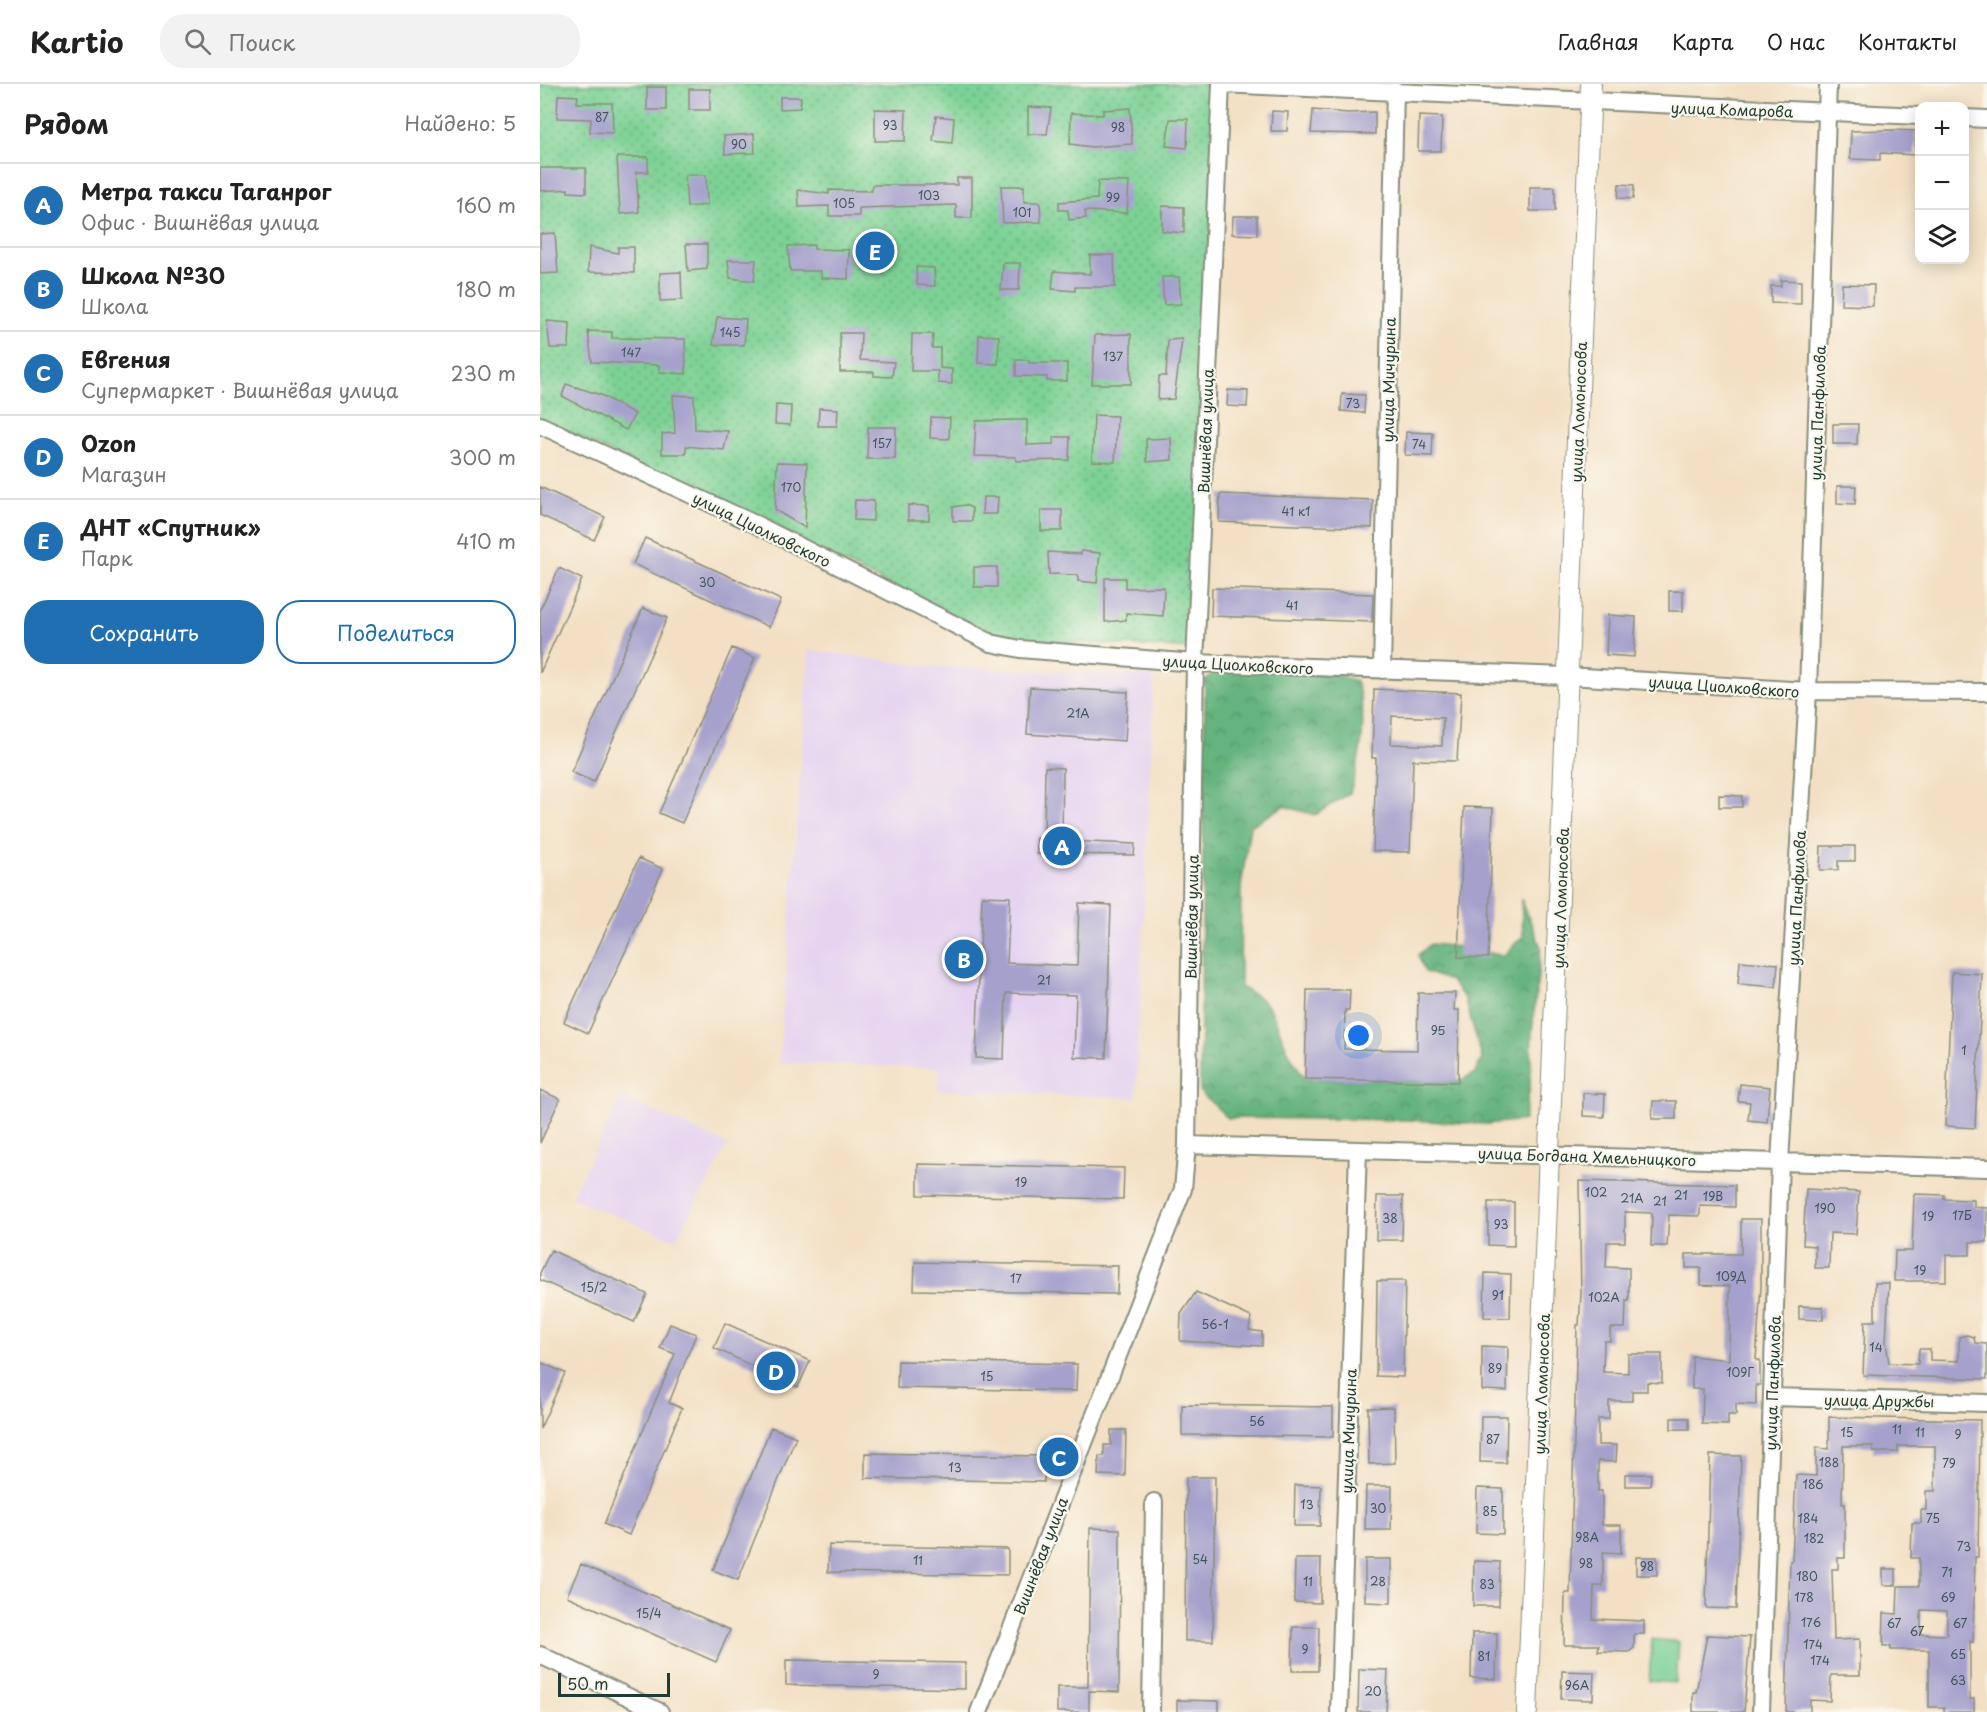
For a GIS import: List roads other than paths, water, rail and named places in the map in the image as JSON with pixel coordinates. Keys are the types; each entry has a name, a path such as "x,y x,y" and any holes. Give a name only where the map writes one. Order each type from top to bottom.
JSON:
{"street":[{"name":"улица Комарова","path":"1221,84 1395,91 1591,93 1827,113 1915,116"},
{"name":"Вишнёвая улица","path":"979,1712 1183,1189 1187,1145 1195,663 1221,84"},
{"name":"улица Панфилова","path":"1761,1712 1780,1162 1808,691 1828,84"},
{"name":"улица Мичурина","path":"1382,670 1395,91"},
{"name":"улица Ломоносова","path":"1527,1712 1551,1155 1591,93"},
{"path":"1969,118 1987,119"},
{"name":"улица Циолковского","path":"540,425 754,524 991,643 1020,650 1195,663 1568,676 1808,691 1987,692"},
{"name":"улица Богдана Хмельницкого","path":"1187,1145 1987,1168"},
{"name":"улица Мичурина","path":"1339,1712 1358,1150"},
{"name":"улица Дружбы","path":"1772,1397 1987,1403"},
{"path":"1151,1712 1154,1502"},
{"path":"540,1655 660,1712"}],"place":[{"name":"ДНТ «Спутник»","path":"875,251"},
{"name":"Метра такси Таганрог","path":"1062,846"},
{"name":"Школа №30","path":"964,959"},
{"name":"Ozon","path":"776,1371"},
{"name":"Евгения","path":"1059,1457"}]}
